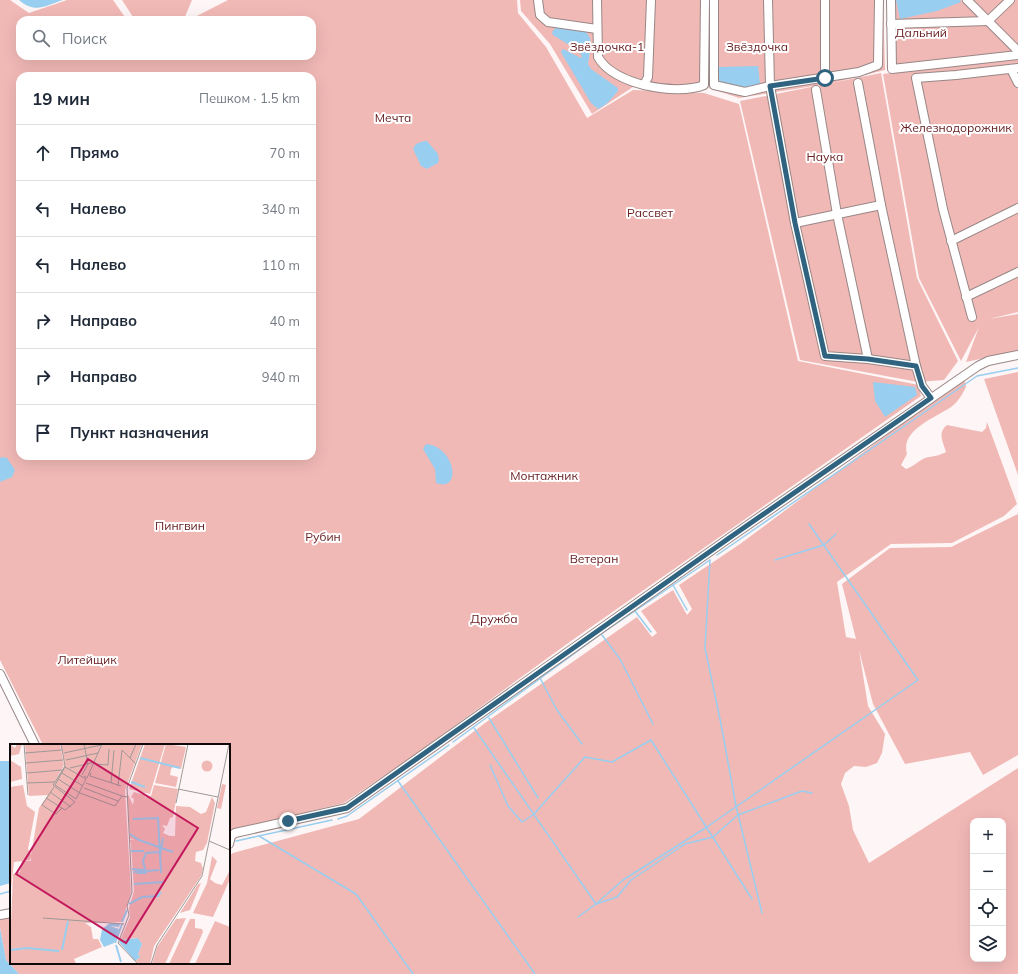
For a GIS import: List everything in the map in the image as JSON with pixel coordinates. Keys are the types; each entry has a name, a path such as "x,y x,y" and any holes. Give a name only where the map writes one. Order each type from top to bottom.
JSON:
{"street":[{"path":"538,0 540,15 548,22 597,29"},
{"path":"597,0 598,57 602,65 624,79 644,85 694,89 704,85 705,0"},
{"path":"644,85 648,77 651,0"},
{"path":"714,0 714,85 745,92 770,86 859,72 878,65 879,0"},
{"path":"768,0 770,86 795,223 825,356 868,359 916,366"},
{"path":"825,0 825,78"},
{"path":"891,0 892,69 1018,55"},
{"path":"967,0 1018,51"},
{"path":"891,24 988,20 1010,0"},
{"path":"972,317 943,209 916,78 1015,68 1018,83"},
{"path":"858,83 881,205 916,366 922,386 931,398"},
{"path":"816,90 837,214 868,359"},
{"path":"795,223 881,205"},
{"path":"951,241 1018,208"},
{"path":"966,297 1018,272"},
{"path":"230,840 231,836 235,832 347,808 732,536 931,398 988,361 1018,355"},
{"path":"0,674 35,744"},
{"path":"0,915 10,913"}],"green space":[{"path":"0,0 10,0 29,13 67,0 113,0 124,16 16,16 16,60 316,60 316,16 197,16 228,0 517,0 518,13 546,47 587,118 633,90 704,93 739,104 798,361 919,385 921,396 571,641 413,756 344,803 230,831 230,744 42,744 0,660"},
{"path":"122,0 192,0 185,16 132,16"},
{"name":"Звёздочка-1","path":"520,0 705,0 705,87 696,91 633,87 592,114 550,44 521,11"},
{"name":"Звёздочка","path":"709,0 883,0 885,70 832,83 739,98 709,88"},
{"name":"Дальний","path":"887,0 1018,0 1018,53 888,72"},
{"name":"Железнодорожник","path":"1018,57 1018,312 989,319 1018,314 1018,351 966,362 979,327 961,361 919,278 883,74"},
{"name":"Наука","path":"881,73 917,278 958,361 944,380 918,382 800,360 740,101"},
{"path":"1018,372 1018,475 984,379"},
{"path":"959,381 965,381 966,387 956,403 928,420 914,431 909,438 906,446 907,454 901,465 906,469 925,458 946,452 941,434 947,425 982,432 986,428 987,422 1017,504 1004,516 952,543 891,544 837,582 846,637 856,639 842,584 890,548 951,547 1018,514 1018,755 983,775 970,752 905,764 873,704 859,650 868,706 885,734 882,753 877,763 866,767 854,766 845,773 841,784 849,806 853,830 869,863 1018,768 1018,974 19,974 6,960 0,928 0,917 10,914 10,964 230,964 230,855 233,853 359,819 485,723 637,617 652,637 657,633 641,611 673,590 687,615 692,609 679,585 740,544"}],"water":[{"path":"19,0 63,0 40,8 35,8 30,7"},
{"path":"896,0 960,0 961,2 937,11 900,19"},
{"path":"557,26 585,30 590,38 591,45 588,64 591,69 618,88 618,91 614,96 598,109 591,103 561,51 563,49 581,58 582,57 579,51 553,35 552,32"},
{"path":"758,66 760,84 755,88 718,84 719,67"},
{"path":"427,141 438,154 439,160 438,163 427,169 421,166 413,149 416,144"},
{"path":"873,382 915,387 917,395 885,417 875,401"},
{"path":"426,444 436,447 444,452 449,460 452,468 452,476 450,481 445,484 436,483 435,469 423,449"},
{"path":"0,458 7,458 15,470 12,477 0,482"},
{"path":"0,761 10,761 10,883 0,886"},
{"path":"0,928 6,960 19,974 0,974"}],"waterway":[{"path":"717,555 977,376 1018,368"},
{"path":"578,917 596,904 623,880 707,827 918,680 809,524"},
{"path":"775,560 824,545 836,534"},
{"path":"710,560 705,648 736,806 762,913"},
{"path":"453,742 601,634 710,560"},
{"path":"673,585 687,610"},
{"path":"635,611 651,632"},
{"path":"602,635 620,659 653,724"},
{"path":"540,678 557,710 582,744"},
{"path":"489,718 538,798"},
{"path":"474,728 596,904 617,897 631,880 685,844 713,837 738,815 802,791 812,793"},
{"path":"490,765 508,806 522,822 534,814 585,757 612,762 651,740 752,899"},
{"path":"338,819 347,816 449,745"},
{"path":"398,781 535,974"},
{"path":"236,841 332,820"},
{"path":"259,836 356,894 413,974"},
{"path":"0,894 10,891"}],"route":[{"path":"288,821 347,808 732,536 931,398 922,386 916,366 868,359 825,356 795,223 770,86 825,78"}],"park label":[{"name":"Мечта","path":"393,118"},
{"name":"Рассвет","path":"650,213"},
{"name":"Монтажник","path":"544,476"},
{"name":"Пингвин","path":"180,526"},
{"name":"Рубин","path":"323,537"},
{"name":"Ветеран","path":"594,559"},
{"name":"Дружба","path":"494,619"},
{"name":"Литейщик","path":"87,660"}]}
